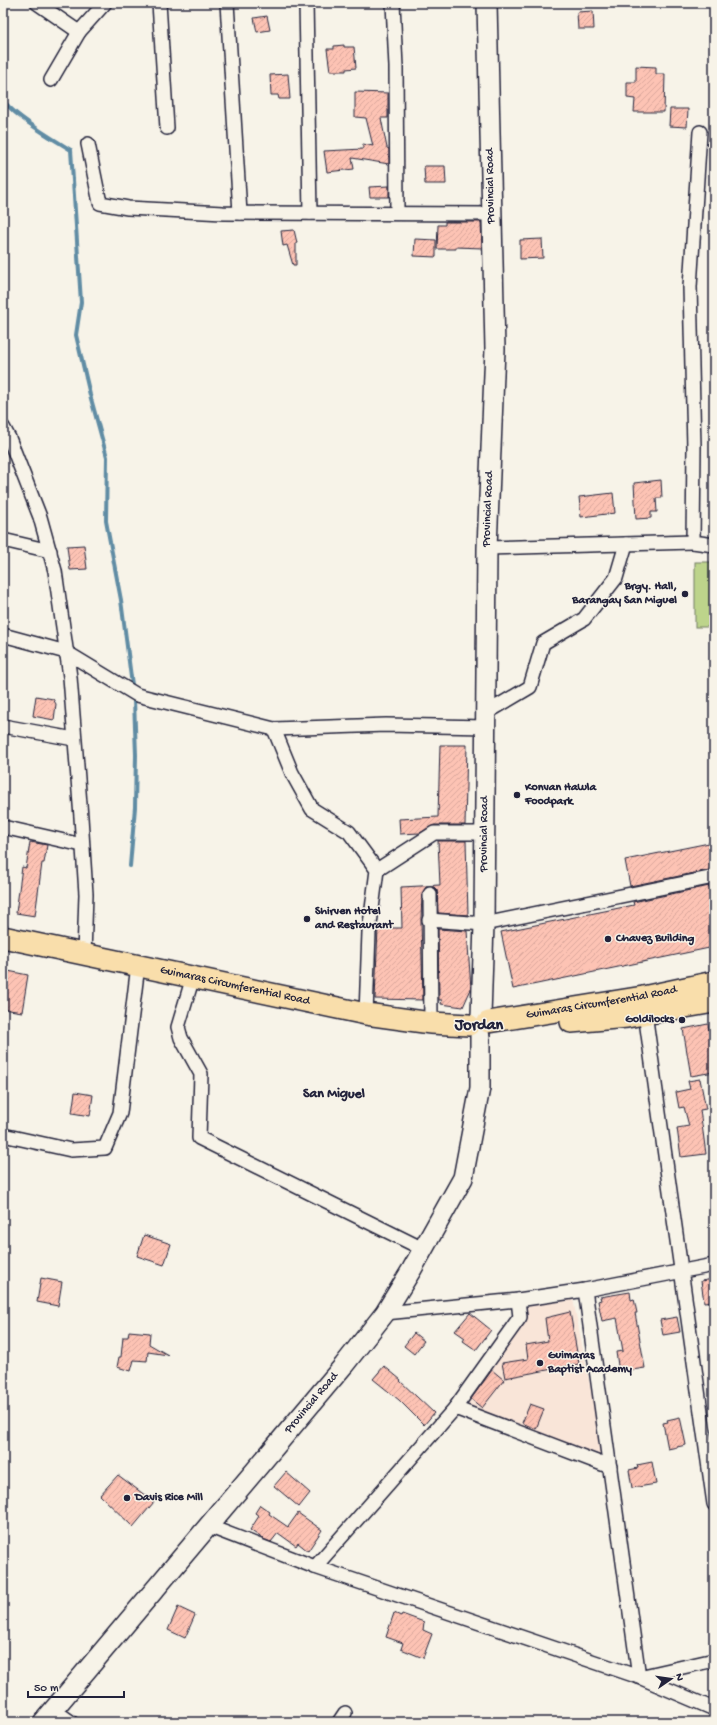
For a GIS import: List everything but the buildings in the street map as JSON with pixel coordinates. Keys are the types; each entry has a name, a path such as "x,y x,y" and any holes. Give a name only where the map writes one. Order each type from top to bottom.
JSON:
{"main road":[{"name":"Guimaras Circumferential Road","path":"3,937 366,1014 431,1022 481,1026 627,1016 714,1002"},
{"name":"Guimaras Circumferential Road","path":"481,1026 643,997 714,982"}],"street":[{"path":"37,3 79,32"},
{"path":"51,80 79,32 105,3"},
{"path":"159,3 167,128"},
{"path":"227,3 240,212"},
{"path":"306,3 310,213"},
{"path":"393,3 396,67 397,213"},
{"name":"Provincial Road","path":"48,1716 344,1365 385,1313 463,1178 480,1088 484,924 487,548 495,349 487,3"},
{"path":"693,542 694,447 690,287 700,132"},
{"path":"88,144 100,203 128,208 240,212 492,214"},
{"path":"3,426 6,438 40,516 55,571 70,677 86,894 84,955"},
{"path":"3,540 50,551"},
{"path":"487,548 693,542 714,545"},
{"path":"3,635 66,652 137,695 274,728 386,725 486,720 530,687 543,643 584,619 616,578 626,544"},
{"path":"3,726 74,739"},
{"path":"274,728 292,773 312,809 349,832 377,870 369,932 366,1014"},
{"path":"3,827 82,845"},
{"path":"377,870 434,833 485,833"},
{"path":"430,920 484,924 714,877"},
{"path":"430,894 431,1022"},
{"path":"3,1135 71,1150 105,1148 120,1113 138,965"},
{"path":"193,977 178,1027 181,1038 201,1074 199,1138 423,1249"},
{"path":"645,1013 714,1504"},
{"path":"385,1313 518,1300 585,1290 714,1265"},
{"path":"585,1290 639,1677"},
{"path":"314,1567 455,1408 520,1317 518,1300"},
{"path":"455,1408 610,1467"},
{"path":"208,1526 314,1567 639,1677 714,1709"},
{"path":"639,1677 714,1660"},
{"path":"48,1716 71,1722"}],"shaded area":[{"name":"Guimaras Baptist Academy","path":"572,1294 604,1457 464,1405 524,1303"}],"green space":[{"path":"695,562 714,562 714,627 695,627"}],"waterway":[{"path":"3,99 7,105 23,119 71,150 81,302 76,335 90,395 107,457 106,521 121,600 132,685"},
{"path":"130,866 135,807 136,755 134,700"}],"place":[{"name":"Brgy. Hall, Barangay San Miguel","path":"685,594"},
{"name":"Konvan Hawla Foodpark","path":"517,795"},
{"name":"Shirven Hotel and Restaurant","path":"307,919"},
{"name":"Chavez Building","path":"608,939"},
{"name":"Goldilocks","path":"682,1020"},
{"name":"Guimaras Baptist Academy","path":"540,1363"},
{"name":"Davis Rice Mill","path":"127,1498"}],"district":[{"name":"Jordan","path":"479,1026"},
{"name":"San Miguel","path":"334,1094"}]}
